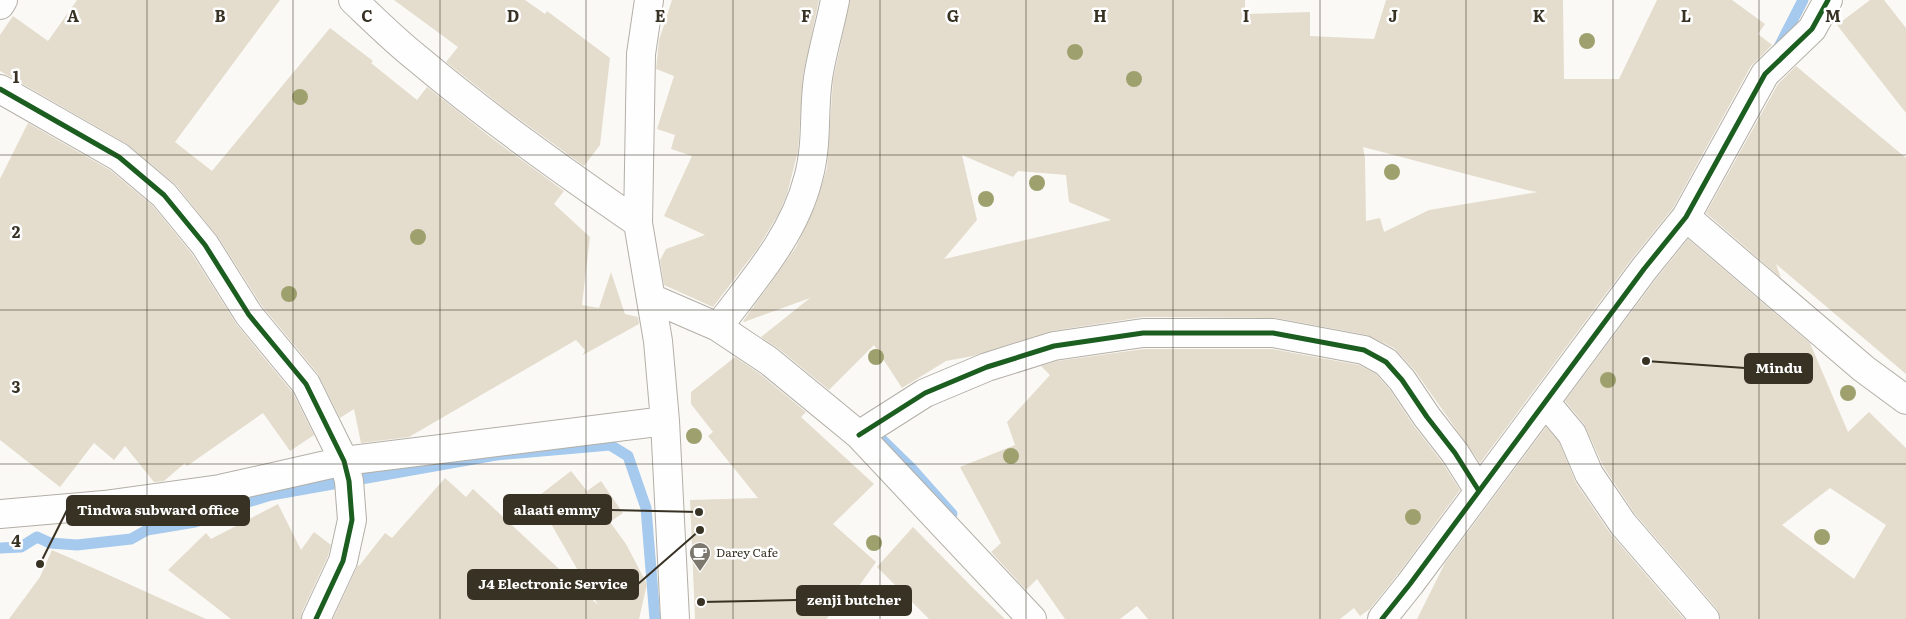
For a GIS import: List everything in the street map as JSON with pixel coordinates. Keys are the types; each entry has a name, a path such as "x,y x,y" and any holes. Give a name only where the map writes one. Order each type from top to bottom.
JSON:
{"street":[{"path":"0,5 3,0"},
{"path":"353,0 416,58 482,111 544,158 638,224"},
{"path":"649,0 641,54 638,224 658,341 665,421 675,619"},
{"path":"718,327 774,252 792,220 808,181 815,146 818,78 835,0"},
{"path":"1382,619 1546,403 1644,269 1686,217 1765,74 1812,29 1828,0"},
{"path":"0,89 119,156 164,195 205,245 249,314 306,384 344,461 349,481 352,520 343,561 316,619"},
{"path":"1686,217 1808,319 1864,369 1906,400"},
{"path":"651,298 718,327 769,360 859,435 1032,619"},
{"path":"859,435 924,393 987,367 1054,346 1143,333 1273,333 1364,350 1386,362 1402,380 1427,417 1456,453 1479,491"},
{"path":"1546,403 1572,434 1589,474 1623,524 1705,619"},
{"path":"0,514 104,505 220,489 344,461 665,421"}],"building":[{"path":"77,0 280,0 175,142 212,171 330,28 373,61 371,63 417,100 427,87 489,136 564,191 554,204 590,237 582,305 599,308 611,272 625,314 638,317 639,324 583,355 585,350 576,340 409,437 361,443 354,409 340,418 318,374 262,306 218,237 176,185 127,144 0,71 0,35 13,16 48,41"},
{"path":"394,0 525,0 545,14 547,11 610,58 600,145 584,166 508,111 446,62 458,47"},
{"path":"672,0 819,0 803,75 798,151 787,194 779,213 758,248 713,307 664,285 660,260 666,249 705,235 664,216 692,156 671,149 675,135 657,129 674,76 656,69 659,40"},
{"path":"850,0 1245,0 1245,14 1310,12 1310,36 1374,39 1386,0 1563,0 1564,79 1619,79 1657,0 1732,0 1765,24 1758,34 1772,45 1751,66 1673,208 1631,260 1480,463 1415,371 1394,348 1367,335 1276,318 1143,317 1052,331 973,356 946,361 902,388 874,345 829,390 779,349 761,337 810,298 743,321 796,247 816,204 827,168 833,80","holes":["1363,147 1531,191 1538,192 1429,210 1384,232 1380,218 1366,221 1365,158","962,155 1013,177 1018,171 1066,175 1069,202 1111,220 944,259 977,220"]},
{"path":"1870,0 1884,0 1906,28 1906,113 1837,25"},
{"path":"1796,66 1906,158 1906,374 1776,264 1781,278 1706,213 1778,84"},
{"path":"28,123 110,170 153,206 192,254 237,325 293,393 314,435 290,451 263,413 187,466 185,463 164,481 154,482 125,446 114,460 94,443 60,487 0,440 0,179"},
{"path":"1688,239 1810,343 1848,432 1869,412 1906,448 1906,619 1720,619 1717,609 1635,514 1603,466 1584,424 1565,401","holes":["1830,488 1886,525 1854,579 1782,525"]},
{"path":"1144,349 1272,349 1359,365 1376,374 1390,390 1460,490 1398,574 1370,609 1360,616 1354,608 1340,619 1148,619 1137,606 1120,619 1065,619 1037,579 1026,590 991,552 1001,543 960,467 1015,445 1007,422 1050,375 1041,366 1057,361"},
{"path":"735,357 760,374 806,412 801,417 874,484 833,524 876,562 847,603 844,601 826,619 695,619 690,500 758,498 708,436 713,432 691,404 691,392"},
{"path":"1546,427 1559,442 1576,483 1610,533 1684,619 1417,619 1445,563"},
{"path":"571,471 587,491 601,481 623,513 610,522 626,544 647,584 639,619 333,619 358,565 385,533 392,538 445,478 466,497 473,489 598,605 536,498"},
{"path":"278,504 301,550 314,532 331,545 328,556 302,612 301,619 231,619 168,570 206,533 211,539"},
{"path":"913,527 1005,619 929,619 877,567"},
{"path":"52,550 206,619 9,619 40,577"}],"waterway":[{"path":"1779,47 1803,0"},
{"path":"870,428 911,468 952,514"},
{"path":"0,548 21,547 37,537 50,543 77,545 131,539 147,530 195,522 235,506 271,495 496,455 610,445 628,456 646,508 655,619"}],"cycle path":[{"path":"1382,619 1644,269 1686,217 1765,74 1812,29 1828,0"},
{"path":"0,89 119,157 164,195 205,245 249,315 306,384 344,461 349,481 352,520 343,561 316,619"},
{"path":"859,435 925,393 987,367 1054,346 1143,333 1273,333 1364,350 1386,362 1402,380 1427,417 1455,453 1479,491"}],"place":[{"name":"Mindu","path":"1646,361"},
{"name":"alaati emmy","path":"699,512"},
{"name":"J4 Electronic Service","path":"700,530"},
{"name":"Tindwa subward office","path":"40,564"},
{"name":"Darey Cafe","path":"700,572"},
{"name":"zenji butcher","path":"701,602"}]}
